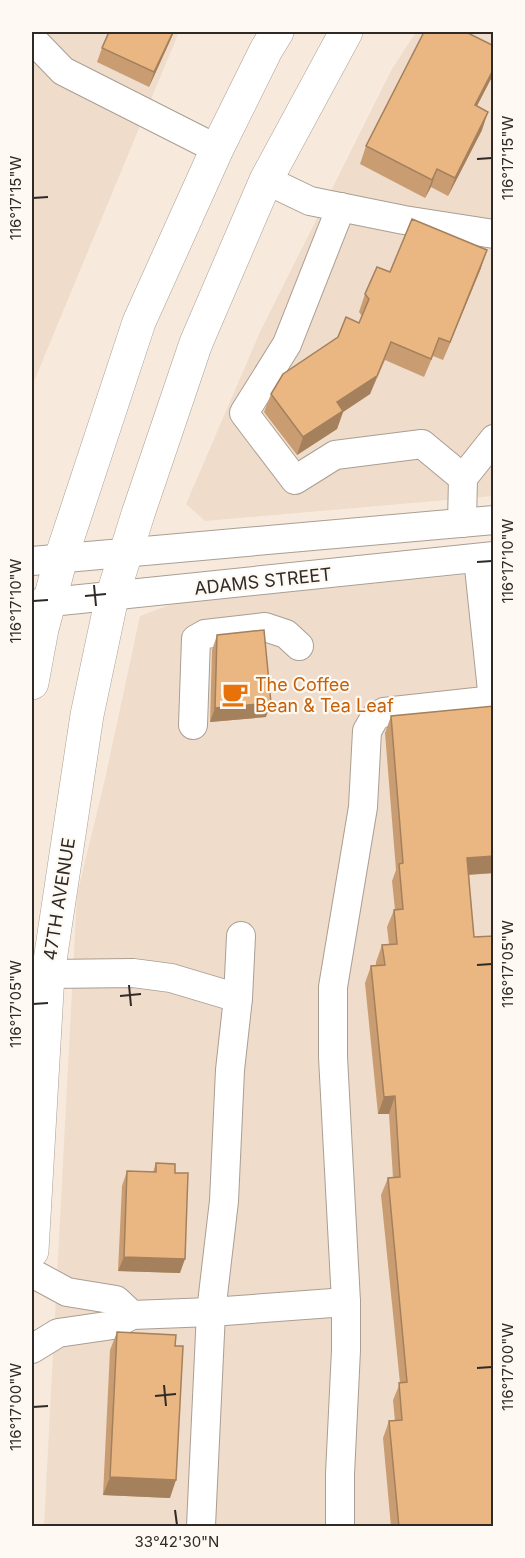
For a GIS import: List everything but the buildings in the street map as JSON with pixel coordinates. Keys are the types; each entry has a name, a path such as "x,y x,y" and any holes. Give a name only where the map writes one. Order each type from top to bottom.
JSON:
{"main road":[{"path":"32,683 46,559 139,322 217,149 277,32"},
{"name":"47TH AVENUE","path":"32,1251 48,974 87,716 112,597 196,343 266,180 346,32"}],"street":[{"path":"32,39 63,71 217,149"},
{"path":"266,180 310,201 404,220 494,234"},
{"path":"341,207 287,344 243,413 295,480 335,455 422,444 463,478"},
{"path":"462,523 463,478 494,439"},
{"path":"46,559 494,520"},
{"path":"340,1527 346,1302 332,1007 342,927 363,807 367,731 375,717 384,711 493,700 486,557"},
{"name":"ADAMS STREET","path":"40,603 486,557"},
{"path":"193,725 196,639 205,634 265,627 286,634 299,646"},
{"path":"201,1527 211,1312 224,1201 230,1070 238,999 241,936"},
{"path":"48,974 133,974 171,978 238,999"},
{"path":"32,1273 67,1292 116,1300 132,1315"},
{"path":"32,1349 58,1332 113,1325 132,1315 346,1302"}],"shaded area":[{"path":"32,32 179,32 32,386"},
{"path":"416,32 493,32 493,496 205,521 186,504 260,332 392,69"},
{"path":"493,572 493,1526 44,1526 77,895 140,616 175,603"}],"place":[{"name":"The Coffee Bean & Tea Leaf","path":"235,694"}]}
